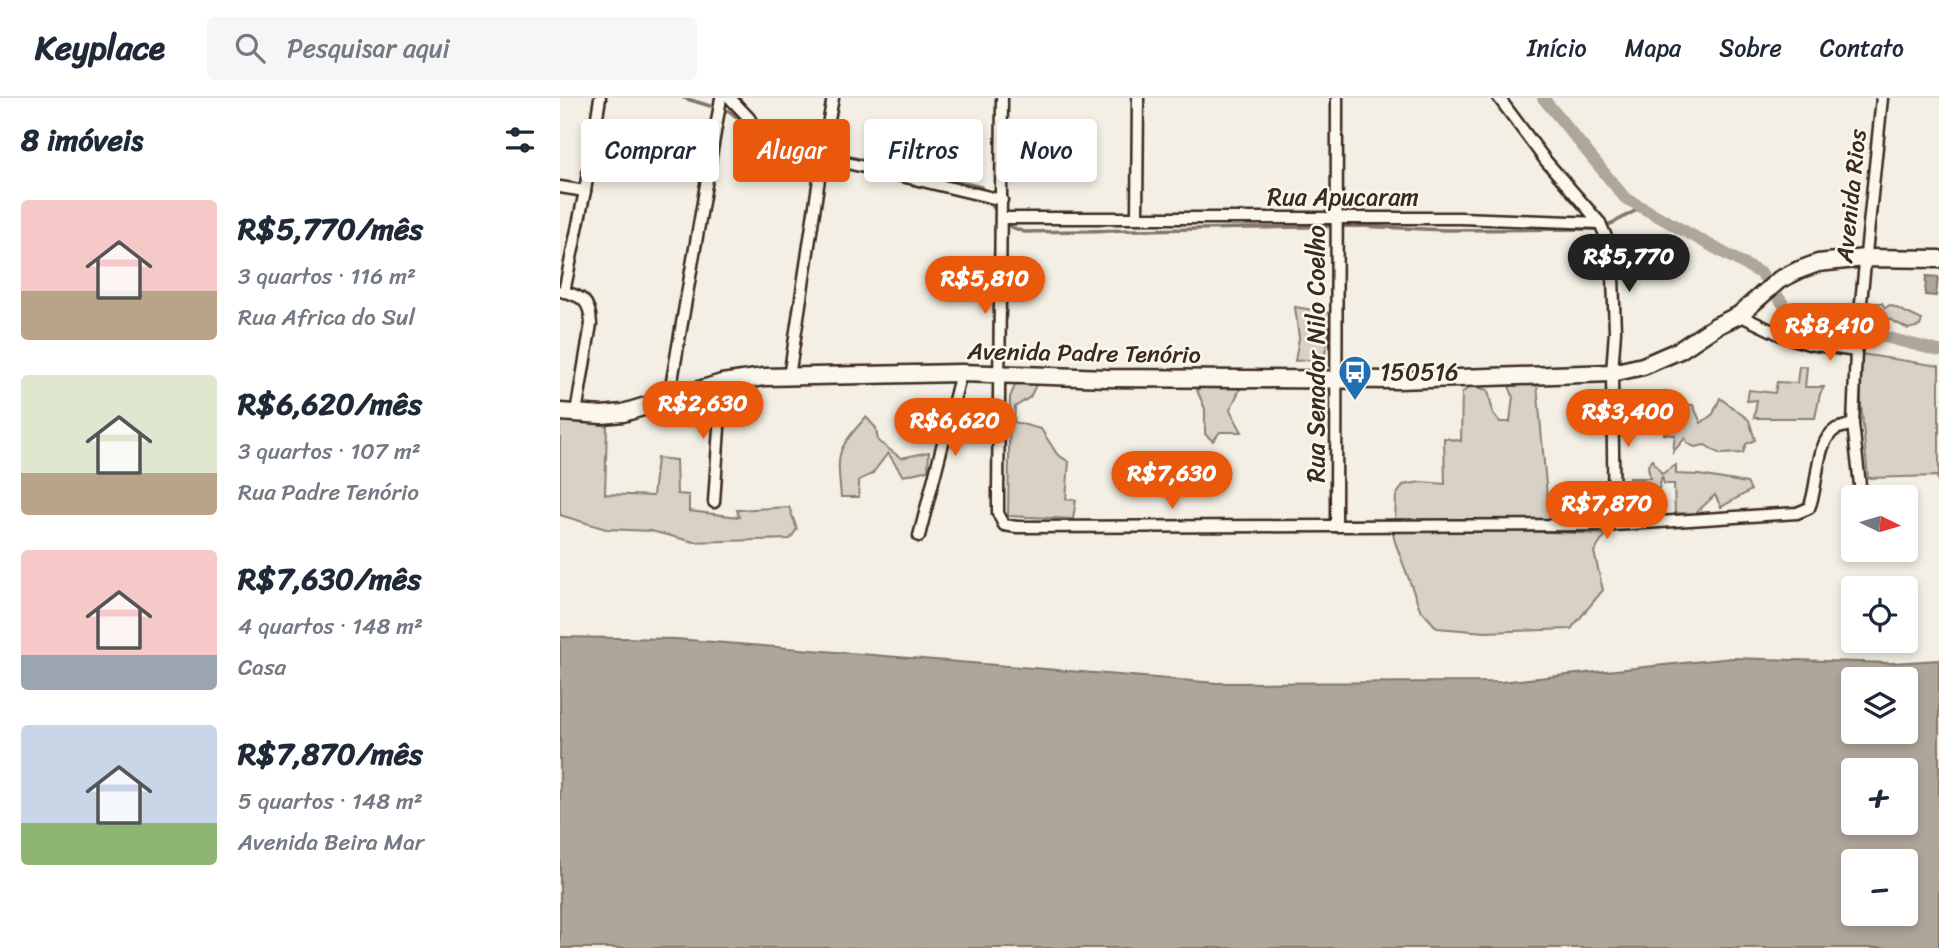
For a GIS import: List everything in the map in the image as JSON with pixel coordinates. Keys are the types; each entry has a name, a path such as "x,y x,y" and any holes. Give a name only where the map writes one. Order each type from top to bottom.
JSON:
{"main road":[{"name":"Avenida Padre Tenório","path":"568,413 623,413 722,383 789,377 961,373 1107,378 1398,380 1612,373 1661,359 1699,339 1716,326 1739,315 1779,280 1818,263 1865,258 1939,259"}],"street":[{"path":"568,413 591,324 591,312 585,301 577,295 562,292 585,191 600,98"},
{"path":"669,398 721,98"},
{"path":"730,98 750,119"},
{"path":"829,119 833,98"},
{"path":"1002,98 998,513 1004,524 1017,527 1614,525 1797,513 1809,508 1814,498 1818,464 1827,439 1836,429 1853,424"},
{"path":"1137,216 1138,98"},
{"name":"Rua Senador Nilo Coelho","path":"1336,526 1338,98"},
{"path":"1499,98 1546,161 1600,223 1612,251 1615,331 1612,373 1614,525"},
{"name":"Avenida Rios","path":"1860,485 1853,424 1857,347 1882,98"},
{"path":"850,158 1002,200"},
{"path":"789,377 818,182"},
{"path":"560,187 585,191"},
{"name":"Rua Apucaram","path":"1001,218 1460,218 1600,223"},
{"path":"1739,315 1783,336 1809,344 1857,347"},
{"path":"919,536 961,373"},
{"path":"714,502 722,383"}],"shaded area":[{"path":"1926,276 1938,277 1936,296 1925,295"},
{"path":"1874,303 1882,303 1885,308 1890,305 1922,320 1920,326 1908,329 1876,312"},
{"path":"1295,307 1332,313 1324,359 1295,361 1299,338"},
{"path":"1861,354 1939,366 1939,487 1937,476 1868,478 1861,404"},
{"path":"1799,366 1807,367 1805,387 1824,387 1815,418 1754,418 1757,400 1747,401 1749,390 1775,393 1777,382 1797,383"},
{"path":"1038,381 1030,397 1015,407 1014,422 1041,429 1057,454 1069,462 1066,499 1076,500 1073,519 1008,516 1010,397 1016,383"},
{"path":"1537,384 1547,496 1581,507 1581,519 1395,522 1396,496 1403,485 1421,482 1445,484 1444,438 1461,441 1462,393 1470,386 1488,390 1493,413 1500,422 1510,422 1513,396 1509,386"},
{"path":"1204,385 1241,387 1230,410 1242,432 1220,432 1213,441 1205,434 1205,409 1197,390"},
{"path":"1720,398 1749,420 1755,440 1746,444 1743,453 1720,454 1705,445 1695,447 1688,444 1685,438 1673,452 1675,435 1664,434 1674,404 1693,405 1701,423 1713,414"},
{"path":"560,416 607,426 605,494 653,496 657,458 676,460 677,494 689,495 689,511 739,517 737,510 789,507 797,529 790,539 694,542 651,531 606,529 560,515"},
{"path":"866,417 876,428 878,441 901,458 929,452 928,470 903,476 888,453 872,474 859,480 859,497 841,497 840,453 848,438"},
{"path":"1652,460 1662,474 1676,465 1676,474 1747,483 1751,490 1721,507 1715,495 1695,514 1675,513 1674,484 1664,484 1662,476 1652,517 1627,516 1629,478 1650,478 1648,466"},
{"path":"1391,526 1606,534 1594,552 1603,590 1571,629 1485,632 1437,628 1420,609"},
{"path":"560,637 676,639 1217,683 1500,682 1732,658 1891,663 1939,660 1939,948 560,948"}],"waterway":[{"path":"684,98 710,106"},
{"path":"1543,98 1625,198 1762,274 1797,324 1866,332 1939,351"},
{"path":"724,110 739,119"},
{"path":"850,157 981,187 984,192"},
{"path":"987,199 999,215"},
{"path":"1004,221 1024,232 1360,226 1445,230 1597,229 1642,207"}],"place":[{"name":"150516","path":"1355,402"}]}
